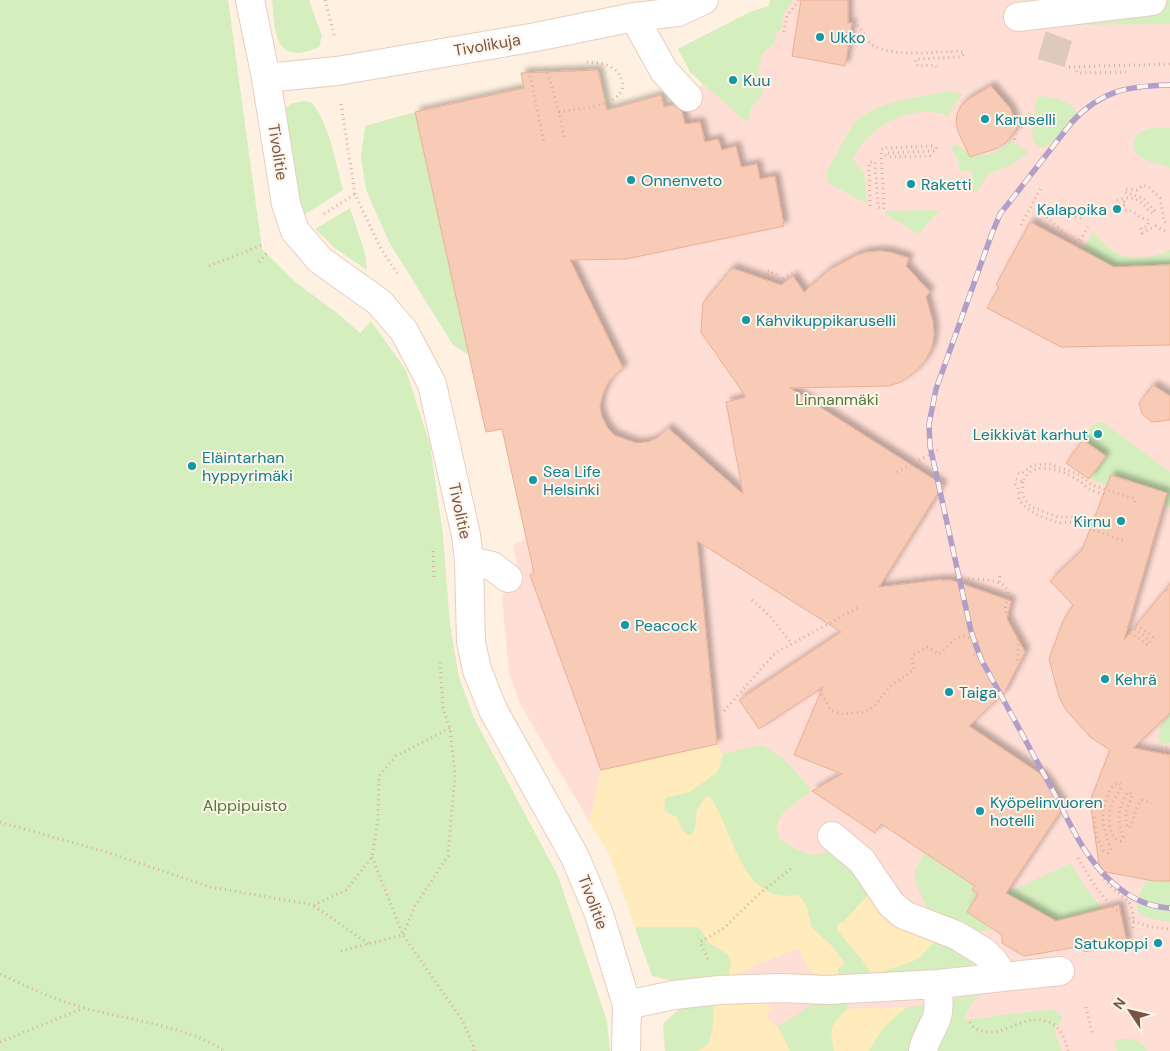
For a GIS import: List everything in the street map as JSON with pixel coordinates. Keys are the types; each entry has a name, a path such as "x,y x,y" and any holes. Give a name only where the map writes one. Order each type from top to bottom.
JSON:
{"street":[{"name":"Tivolitie","path":"250,0 266,78 286,204 296,231 320,260 379,302 404,331 432,384 466,535 469,562 471,642 477,670 493,710 576,857 599,914 627,1005 626,1051"},
{"name":"Tivolikuja","path":"266,78 337,71 634,18 678,12 704,0"},
{"path":"1018,17 1152,1"},
{"path":"634,18 664,71 688,97"},
{"path":"469,562 492,566 508,578"},
{"path":"832,836 862,861 891,904 904,915 956,934 984,952 994,962 1004,977"},
{"path":"627,1005 674,995 720,990 781,988 827,990 938,984 1060,971"},
{"path":"923,1051 925,1042 937,1017 939,1004 938,984"}],"path":[{"path":"324,0 335,39 337,71 355,194 382,249 401,280"},
{"path":"784,32 787,16 798,0"},
{"path":"853,23 860,27 874,46 903,53 960,50 963,52 964,54 961,57 916,59 915,62 918,66 935,64 936,67"},
{"path":"559,112 609,102 621,92 623,85 621,77 615,70 597,62 580,62"},
{"path":"1069,67 1170,64"},
{"path":"1076,71 1078,73 1130,72"},
{"path":"548,73 564,137"},
{"path":"530,74 544,142"},
{"path":"1016,118 1023,120 1023,126 1016,132 1016,141"},
{"path":"870,206 869,164 870,162 875,162 878,208 883,209 884,207 881,150 883,148 934,146 936,148 934,151 888,153 885,155 889,157 930,156 932,158"},
{"path":"1164,231 1156,226 1142,233 1141,228 1148,226 1149,220 1140,218 1129,210 1118,213 1117,210 1126,204 1124,202 1116,205 1115,201 1124,197 1134,199 1143,203 1154,214 1155,211 1143,198 1125,192 1126,189 1137,190 1143,185 1146,186 1160,198 1164,221 1168,225"},
{"path":"1021,225 1041,188"},
{"path":"1081,218 1048,210 1043,214 1071,239 1076,247 1088,227"},
{"path":"259,262 272,248"},
{"path":"764,279 766,271 770,272 768,276 770,278 772,273 776,273 776,280 779,281 792,273"},
{"path":"897,472 938,450"},
{"path":"1018,474 1021,474 1033,465 1049,464 1078,474 1092,486 1135,499 1135,502"},
{"path":"1093,524 1072,517 1058,517 1030,506 1022,493 1023,482 1027,475 1037,468 1049,469 1070,476 1089,489 1104,494"},
{"path":"1016,479 1023,482"},
{"path":"1015,484 1018,487 1019,498 1022,504 1035,514 1058,522 1074,522 1126,542"},
{"path":"432,549 435,587"},
{"path":"999,582 1000,573"},
{"path":"943,580 968,578 999,582 1007,589 1006,610 1018,636 1017,662"},
{"path":"1166,590 1170,593"},
{"path":"752,600 769,615 792,644"},
{"path":"724,711 775,653 859,607"},
{"path":"1130,633 1148,645 1150,641 1135,629 1136,626 1140,626 1154,638 1157,638"},
{"path":"819,690 831,710 840,714 864,712 874,708 891,685 914,670 912,656 927,647 939,654 954,638 961,636 971,638 978,642 979,650 972,658"},
{"path":"403,935 415,906 448,856 455,775 450,728 443,709 439,652"},
{"path":"314,906 346,890 372,857 378,819 378,776 396,756 450,728"},
{"path":"1162,748 1170,748"},
{"path":"1094,817 1098,838 1104,852 1108,852 1111,850 1104,828 1102,808 1113,785 1119,783 1121,785 1111,806 1110,814 1115,840 1121,841 1123,837 1118,819 1119,811 1127,793 1130,792 1133,795 1125,817 1129,828 1135,811 1142,800 1152,803"},
{"path":"0,822 106,852 211,887 314,906 369,944"},
{"path":"1089,853 1104,879 1124,896 1132,908 1134,914 1132,931"},
{"path":"372,857 403,935 462,1020 474,1044 474,1051"},
{"path":"1078,858 1101,895 1119,913 1143,925 1170,929"},
{"path":"720,990 700,942 724,928 759,894 793,867"},
{"path":"341,952 403,935"},
{"path":"0,974 44,994 84,1008 196,1035 224,1051"},
{"path":"0,1042 84,1008"},
{"path":"1086,1008 1092,1033"},
{"path":"970,1017 972,1026 989,1033 1029,1020 1040,1019 1049,1021 1058,1027 1068,1051"}],"shaded area":[{"name":"Linnanmäki","path":"770,0 1170,0 1170,1051 665,1051 663,1024 678,1009 671,981 652,976 609,853 520,704 509,673 502,598 508,578 517,562 513,545 526,540 502,429 486,432 477,391 492,388 607,110 661,95 664,107 681,104 703,84 690,72 678,49 750,12 769,6"}],"green space":[{"name":"Alppipuisto","path":"0,0 228,0 262,249 295,282 336,312 360,333 371,321 406,370 430,445 443,535 450,625 459,677 474,718 558,876 607,1021 610,1051 0,1051"},
{"path":"272,0 309,0 322,36 319,47 293,53 285,49 276,34"},
{"path":"770,0 793,0 783,16 781,31 776,31 775,43 762,54 758,73 763,80 762,95 751,107 748,121 745,121 690,72 678,49 750,12 769,6"},
{"path":"1140,0 1170,0 1170,24 1070,25 1074,18"},
{"path":"949,91 963,94 952,107 949,116 921,112 894,119 870,135 861,146 853,158 857,166 864,171 867,204 827,182 828,169 854,123 863,116 899,101"},
{"path":"1041,96 1067,103 1078,115 1076,124 1073,127 1043,148 1035,144 1032,135 1036,99"},
{"path":"303,101 311,102 323,121 343,190 304,215 297,196 285,112 287,106"},
{"path":"415,112 469,355 453,345 389,242 366,190 361,157 365,126"},
{"path":"1152,128 1170,128 1170,168 1146,160 1136,153 1134,142 1138,134"},
{"path":"1011,140 1028,152 1012,165 988,174 977,192 973,193 972,171 960,171 956,155 951,147 957,144 971,153 985,155 999,150"},
{"path":"350,208 365,253 367,270 336,249 315,229"},
{"path":"939,210 919,234 885,214 887,211"},
{"path":"1093,231 1109,248 1127,257 1148,257 1170,250 1170,265 1114,267 1083,251"},
{"path":"1099,422 1104,423 1170,472 1170,507 1163,504 1166,493 1144,486 1140,496 1089,479 1105,456 1083,440 1090,427"},
{"path":"1170,713 1170,743 1160,743 1160,726"},
{"path":"760,745 783,759 812,791 780,817 777,826 780,839 806,853 815,855 826,852 836,855 852,871 868,895 844,922 837,925 871,972 930,946 934,942 964,950 974,961 973,968 839,979 837,969 845,963 831,945 811,927 807,907 801,898 796,895 782,897 772,894 752,880 744,868 712,800 697,810 695,830 691,835 687,835 682,830 677,817 664,810 667,797 684,794 718,770 723,754"},
{"path":"924,853 975,886 972,890 978,894 967,912 993,929 978,932 930,915 916,884 915,871"},
{"path":"1071,863 1086,888 1104,911 1056,921 1006,893"},
{"path":"1126,872 1170,881 1170,922 1152,919 1139,914 1138,901 1146,880"},
{"path":"635,927 698,927 708,943 728,954 731,964 727,981 671,980 652,976"},
{"path":"980,995 971,1004 964,1020 1053,1009 1063,1018 1054,1030 1062,1051 938,1051 953,1000 955,998"},
{"path":"814,1002 847,1003 847,1009 833,1028 834,1051 790,1051 778,1026"},
{"path":"686,1004 714,1004 714,1019 709,1043 697,1051 665,1051 663,1024"},
{"path":"925,1006 925,1016 913,1051 869,1051 880,1033 898,1013 908,1007"},
{"path":"1121,1039 1136,1040 1147,1051 1117,1051 1114,1044"}],"sand":[{"path":"717,744 723,754 718,771 690,792 667,797 664,810 677,817 682,830 687,835 691,835 695,830 697,810 705,797 710,797 741,862 751,877 762,888 777,895 796,895 801,898 807,907 811,927 831,945 845,964 838,969 839,979 811,972 798,948 728,977 731,964 728,954 708,942 698,927 635,927 609,853 589,822 601,770"},
{"path":"868,895 885,920 893,926 934,942 919,958 879,973 871,973 837,930 837,925 844,921"},
{"path":"760,999 772,1008 766,1016 777,1026 790,1051 697,1051 710,1041 713,1025 713,1004"},
{"path":"907,1007 885,1027 869,1051 834,1051 831,1032 833,1025 847,1009"}],"building":[{"path":"801,0 848,0 848,23 852,23 845,66 792,56"},
{"path":"598,70 607,110 661,95 664,107 674,105 682,111 685,124 700,122 705,142 718,139 722,150 736,146 741,167 757,164 760,179 775,176 784,226 626,259 570,260 623,368 609,381 602,396 600,407 607,427 614,435 636,443 648,442 657,438 668,428 743,494 726,402 746,397 700,331 703,303 732,268 781,285 793,276 804,292 829,270 857,255 880,251 909,258 906,266 930,292 926,297 933,322 934,334 932,347 925,361 915,372 901,382 888,386 790,388 943,485 879,587 951,580 1011,601 1007,619 1025,652 1004,693 969,726 1045,777 1064,806 1006,893 1056,921 1119,905 1127,943 1084,952 1083,946 1024,956 1002,943 1002,935 967,912 978,894 972,890 975,886 881,824 875,833 812,791 842,774 794,755 823,687 759,729 739,700 841,632 697,541 717,744 601,770 530,575 534,573 502,429 486,432 415,112 524,88 521,73"},
{"name":"Karuselli","path":"991,86 1010,108 1018,127 1005,143 998,148 970,157 958,132 957,114 967,100"},
{"path":"1030,222 1114,267 1170,265 1170,345 1061,347 987,308 999,287 996,285"},
{"path":"1153,385 1170,396 1170,420 1152,422 1142,414 1139,403"},
{"path":"1083,440 1106,456 1089,479 1066,463"},
{"path":"1111,475 1167,493 1124,640 1170,584 1170,713 1133,748 1170,755 1170,881 1154,881 1100,871 1090,801 1110,750 1090,737 1066,710 1059,697 1049,659 1063,621 1073,605 1050,581 1082,550"}],"tunnel":[{"path":"1051,63 1063,26"}],"railway":[{"path":"1170,85 1141,87 1116,92 1105,96 1083,111 1072,122 1000,214 936,389 929,424 930,446 971,631 982,661 1078,838 1093,862 1112,882 1132,897 1154,906 1170,908"}],"place":[{"name":"Ukko","path":"820,37"},
{"name":"Kuu","path":"733,80"},
{"name":"Karuselli","path":"985,119"},
{"name":"Onnenveto","path":"631,180"},
{"name":"Raketti","path":"911,184"},
{"name":"Kalapoika","path":"1117,209"},
{"name":"Kahvikuppikaruselli","path":"746,320"},
{"name":"Leikkivät karhut","path":"1098,434"},
{"name":"Eläintarhan hyppyrimäki","path":"192,466"},
{"name":"Sea Life Helsinki","path":"533,480"},
{"name":"Kirnu","path":"1121,521"},
{"name":"Peacock","path":"625,625"},
{"name":"Kehrä","path":"1105,679"},
{"name":"Taiga","path":"949,692"},
{"name":"Kyöpelinvuoren hotelli","path":"980,811"},
{"name":"Satukoppi","path":"1158,943"}]}
